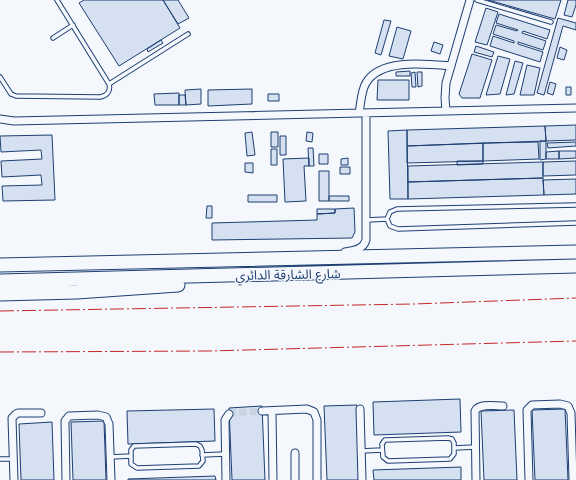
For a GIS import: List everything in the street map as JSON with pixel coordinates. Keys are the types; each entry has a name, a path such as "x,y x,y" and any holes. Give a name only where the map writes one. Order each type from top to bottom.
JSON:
{"highway":[{"name":"شارع الشارقة الدائري","path":"0,265 576,252"},
{"name":"شارع الشارقة الدائري","path":"0,281 576,266"},
{"path":"0,294 77,292 145,287 204,282 255,275"}],"street":[{"path":"446,111 445,90 470,0"},
{"path":"336,258 342,253 364,246 366,240 362,113 363,88 366,82 381,69 398,65 410,64 451,66"},
{"path":"0,123 14,121 576,108"},
{"path":"0,119 14,121"},
{"path":"529,480 527,413 529,407 535,404 560,404 568,406 571,413 574,446 573,480"},
{"path":"476,480 475,411 481,406 503,406"},
{"path":"360,409 362,480"},
{"path":"262,411 311,410 316,416 317,480"},
{"path":"272,411 273,480"},
{"path":"14,480 12,418 18,413 41,413"},
{"path":"226,480 225,420 229,414"},
{"path":"66,480 65,421 70,416 98,415 106,417 109,424 110,480"},
{"path":"295,453 295,479"}],"lane":[{"path":"0,78 10,94 16,96 100,98 106,96 110,87 109,84 57,0"},
{"path":"477,0 551,22"},
{"path":"53,38 73,25"},
{"path":"109,84 188,34"},
{"path":"576,205 397,209 390,212 387,219 390,226 398,229 576,223"},
{"path":"366,220 387,219"},
{"path":"448,438 453,441 454,448 453,456 450,459 388,461 383,457 382,450 383,442 387,439 448,438"},
{"path":"196,444 202,448 202,455 203,461 199,466 137,468 131,464 131,449 136,446 196,444"},
{"path":"454,448 476,448"},
{"path":"361,450 382,450"},
{"path":"202,455 226,454"},
{"path":"110,457 131,456"},
{"path":"0,459 13,459"}],"building":[{"path":"84,0 163,0 180,28 119,66 79,3"},
{"path":"163,0 178,0 189,18 178,24"},
{"path":"488,0 561,0 555,19"},
{"path":"568,0 576,0 572,17 564,15"},
{"path":"486,8 498,12 487,45 475,42"},
{"path":"499,14 550,30 547,39 523,31 522,33 546,41 543,50 518,42 518,44 543,52 540,62 490,46 493,36 514,43 514,41 493,34 496,25 518,30 496,23"},
{"path":"558,18 576,23 576,30 563,26 544,95 537,93"},
{"path":"384,20 391,21 381,55 375,53"},
{"path":"397,27 411,31 403,59 389,56"},
{"path":"161,40 163,43 148,52 147,49"},
{"path":"434,42 443,45 440,54 431,51"},
{"path":"476,46 494,52 492,57 474,52"},
{"path":"560,47 567,50 564,60 557,58"},
{"path":"472,54 492,60 480,98 462,98 459,94"},
{"path":"498,56 510,59 500,94 486,95"},
{"path":"515,61 523,63 514,94 506,95"},
{"path":"527,65 540,68 534,95 520,95"},
{"path":"410,71 410,76 396,76 396,72"},
{"path":"415,72 416,87 412,87 411,73"},
{"path":"417,72 422,72 422,86 418,87"},
{"path":"378,80 409,80 409,100 377,100"},
{"path":"550,82 556,84 553,95 547,93"},
{"path":"566,87 571,87 571,95 566,95"},
{"path":"201,89 201,104 186,105 185,90"},
{"path":"252,89 252,104 208,106 208,90"},
{"path":"179,93 179,105 155,105 154,94"},
{"path":"268,94 279,94 279,101 268,101"},
{"path":"179,95 185,95 186,105 179,105"},
{"path":"576,125 576,140 546,141 545,126"},
{"path":"545,126 546,141 407,146 407,130"},
{"path":"407,130 408,199 390,199 388,131"},
{"path":"252,132 255,155 247,156 245,133"},
{"path":"271,132 278,132 278,147 271,147"},
{"path":"307,132 313,133 312,142 306,141"},
{"path":"52,135 55,200 3,201 2,186 42,185 41,175 2,177 1,161 42,159 41,150 1,152 0,136"},
{"path":"280,136 286,136 286,155 280,155"},
{"path":"540,141 546,141 546,159 540,160"},
{"path":"538,142 539,159 483,161 483,143"},
{"path":"576,142 576,146 548,148 547,143"},
{"path":"483,143 483,161 407,163 407,146"},
{"path":"308,148 313,148 314,166 309,166"},
{"path":"271,149 277,149 277,165 271,165"},
{"path":"559,151 576,151 576,158 559,159"},
{"path":"559,151 559,159 546,159 546,152"},
{"path":"319,154 328,154 328,164 319,164"},
{"path":"309,158 309,166 304,166 306,201 285,202 283,159"},
{"path":"348,158 348,165 341,165 341,159"},
{"path":"457,161 483,161 483,164 457,165"},
{"path":"576,161 576,175 543,176 543,162"},
{"path":"543,162 543,178 408,182 408,166"},
{"path":"245,163 253,163 253,173 245,172"},
{"path":"340,167 350,167 350,174 340,174"},
{"path":"319,171 329,171 329,201 319,201"},
{"path":"543,178 544,195 408,199 408,182"},
{"path":"576,179 576,194 544,195 543,180"},
{"path":"248,195 277,195 277,202 248,202"},
{"path":"329,196 349,196 349,201 329,201"},
{"path":"207,206 212,206 212,218 206,218"},
{"path":"354,208 355,232 352,238 212,240 212,223 317,220 317,214 335,213 335,209"},
{"path":"317,209 335,209 335,213 317,214"},
{"path":"460,399 461,432 374,435 373,402"},
{"path":"357,405 360,480 327,480 324,406"},
{"path":"262,406 265,480 232,480 229,408"},
{"path":"214,409 215,441 128,444 127,411"},
{"path":"565,409 568,480 535,480 532,410"},
{"path":"514,410 517,480 484,480 481,411"},
{"path":"104,421 106,480 73,480 71,422"},
{"path":"52,422 54,480 21,480 19,424"},
{"path":"461,467 461,480 374,480 373,470"},
{"path":"215,476 216,480 128,480 128,479"}],"tunnel":[{"path":"229,414 262,411"}],"power":[{"path":"0,311 414,304 576,298"},
{"path":"0,352 209,351 576,341"}]}
